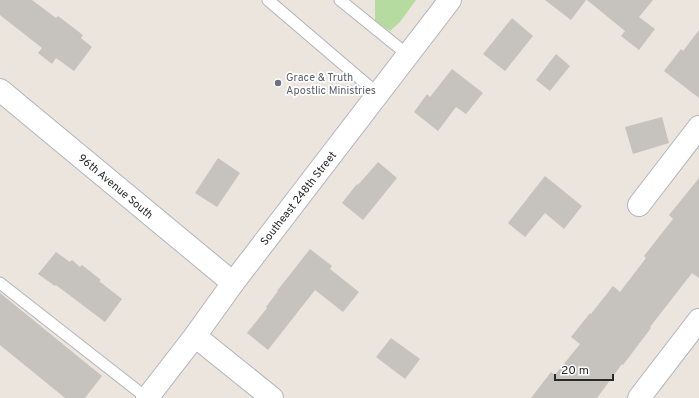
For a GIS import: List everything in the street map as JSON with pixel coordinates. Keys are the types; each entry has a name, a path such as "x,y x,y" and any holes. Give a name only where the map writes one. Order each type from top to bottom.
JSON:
{"street":[{"name":"Southeast 248th Street","path":"147,398 195,336 232,282 450,0"},
{"name":"96th Avenue South","path":"0,90 232,282"},
{"path":"639,205 699,127"},
{"path":"639,398 699,320"},
{"path":"195,336 272,398"}],"lane":[{"path":"268,0 378,94"},
{"path":"340,0 408,55"},
{"path":"0,283 147,398"}],"green space":[{"path":"375,0 416,0 400,22 390,31 375,21"}],"building":[{"path":"0,0 32,0 56,18 58,16 83,35 81,38 92,47 74,71 56,58 52,64 38,53 42,48 0,15"},
{"path":"545,0 586,0 571,20"},
{"path":"587,0 653,0 639,17 655,29 639,50 621,36 625,31"},
{"path":"512,18 533,36 505,71 483,54"},
{"path":"699,30 699,98 664,71 681,49 683,51"},
{"path":"556,54 570,66 550,91 536,80"},
{"path":"452,69 483,93 466,114 456,107 438,131 414,112 427,94 430,97"},
{"path":"662,117 669,143 633,154 625,127"},
{"path":"218,158 240,173 217,207 195,193"},
{"path":"378,162 397,178 363,220 342,203 357,184 358,185"},
{"path":"545,176 582,206 564,229 545,213 525,237 508,223"},
{"path":"699,178 699,278 692,273 597,398 531,398 551,372 555,375 580,344 571,337 590,313 591,314 613,286 620,292 646,258 644,256 673,219 669,215"},
{"path":"310,249 332,266 330,269 359,292 343,312 315,290 268,350 247,333"},
{"path":"56,252 70,262 72,260 80,267 82,265 122,299 105,322 56,285 55,286 38,274"},
{"path":"0,293 102,376 85,398 65,398 0,345"},
{"path":"391,338 420,359 405,379 376,357"}],"place":[{"name":"Grace & Truth Apostlic Ministries","path":"278,83"}]}
